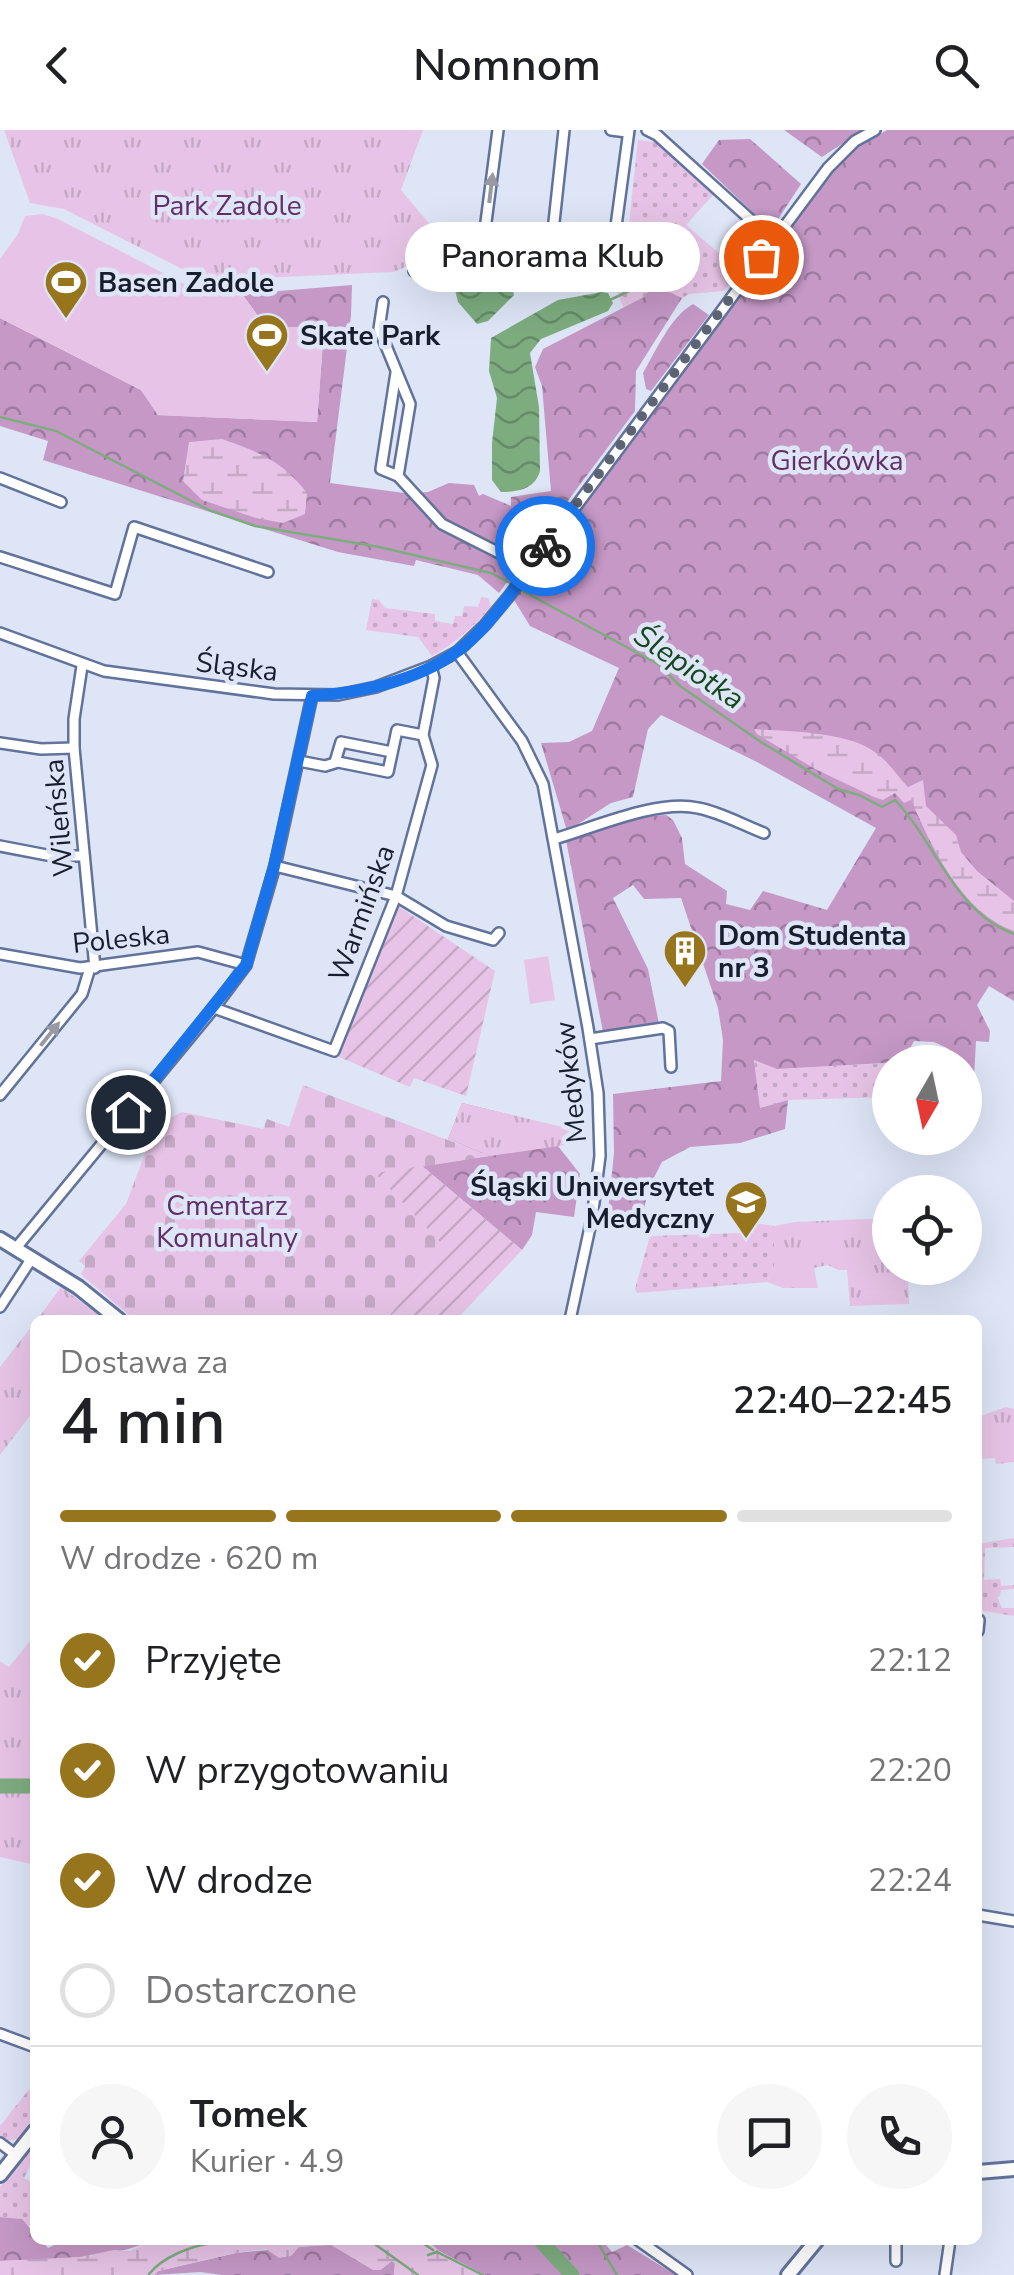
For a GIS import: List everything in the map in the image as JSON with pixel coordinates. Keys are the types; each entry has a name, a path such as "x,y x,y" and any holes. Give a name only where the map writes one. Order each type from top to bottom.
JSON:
{"street":[{"path":"480,245 498,130"},
{"path":"554,222 564,130"},
{"path":"414,271 480,245 611,263 628,131 610,130"},
{"path":"647,130 773,240"},
{"name":"Śląska","path":"0,633 82,666 312,696 376,688 457,652 510,595 840,154 875,130"},
{"path":"383,302 379,329 410,404 398,476"},
{"path":"396,371 381,469 398,476 442,524 529,568"},
{"path":"0,478 60,502"},
{"path":"0,557 115,594 134,527 268,572"},
{"name":"Medyków","path":"457,652 514,729 534,762 545,791 590,1040 599,1107 600,1156 592,1218 571,1315"},
{"name":"Wileńska","path":"82,666 74,748 92,968"},
{"name":"Warmińska","path":"214,1008 334,1050 396,896 432,765 423,736 434,678 431,666"},
{"path":"16,1248 246,965 274,866 312,696"},
{"path":"299,761 325,766 335,762 388,772 397,730 423,736"},
{"path":"335,762 341,742 392,752"},
{"path":"0,744 74,748"},
{"path":"554,839 616,817 687,806 764,833"},
{"path":"0,846 52,856 83,856"},
{"path":"274,866 396,896 458,931 492,940 499,933"},
{"name":"Poleska","path":"0,954 69,968 92,968 189,952 246,965"},
{"path":"0,1095 82,994 92,968"},
{"path":"590,1040 663,1028 669,1031 671,1067"},
{"path":"0,1239 78,1287 113,1315"},
{"path":"0,1308 32,1258"},
{"path":"982,1915 1014,1922"},
{"path":"0,2034 30,2045"},
{"path":"0,2176 30,2137"},
{"path":"0,2143 16,2155"},
{"path":"982,2172 1014,2170"},
{"path":"645,2245 687,2275"},
{"path":"788,2275 813,2245"},
{"path":"896,2245 896,2262"},
{"path":"945,2275 949,2245"}],"green space":[{"name":"Park Zadole","path":"4,130 423,130 401,190 443,240 446,251 393,272 218,280 182,269 64,209 30,203"},
{"path":"784,130 863,130 822,157"},
{"name":"Gierkówka","path":"887,130 1014,130 1014,1001 989,986 977,1005 990,1031 989,1042 872,1045 872,1064 777,1069 754,1060 760,1108 788,1100 785,1129 740,1143 690,1147 662,1162 648,1189 643,1215 608,1212 614,1153 613,1094 721,1081 723,1040 718,1008 681,898 644,899 633,885 613,898 648,969 659,1024 603,1032 566,840 618,818 666,815 682,838 685,864 727,891 726,904 750,910 763,891 827,910 876,828 757,762 661,715 648,729 633,797 611,803 567,831 541,743 569,742 592,731 619,668 530,626 514,600 847,153"},
{"path":"750,139 801,184 771,230 702,164 719,140"},
{"path":"638,140 655,142 713,195 686,225 740,271 724,291 682,298 653,284 644,297 624,309 615,286 630,282 624,270"},
{"path":"42,214 196,290 242,294 266,327 324,327 317,422 158,415 141,390 0,318 0,259 25,216"},
{"path":"477,248 624,270 630,283 595,290 428,268"},
{"path":"653,284 682,298 636,371 635,411 499,593 478,575 416,560 414,566 338,552 43,460 48,441 0,426 0,318 141,390 158,415 317,422 324,328 266,327 242,294 352,285 330,483 404,493 428,492 449,483 474,485 479,496 483,494 511,506 511,497 551,491 542,386 535,367 543,349 644,297"},
{"path":"693,304 709,315 651,391 646,389 643,373 658,345 677,317"},
{"path":"222,439 259,453 289,473 307,493 305,514 283,523 202,500 183,481 189,442"},
{"path":"481,597 488,598 491,606 464,634 432,656 418,637 366,630 372,599 379,600 385,608 435,614 435,621 453,624 455,616 462,616 464,606 478,607"},
{"path":"754,729 850,740 881,757 908,787 923,780 926,806 956,835 961,852 977,871 1014,901 1014,931 995,922 964,894 928,838 911,800 904,803 895,793 883,800 874,797 815,769"},
{"path":"398,906 495,971 466,1096 414,1078 410,1087 339,1057"},
{"path":"548,956 555,1000 530,1004 524,960"},
{"path":"754,1060 777,1069 872,1064 872,1098 788,1100 760,1108"},
{"name":"Cmentarz Komunalny","path":"303,1085 490,1156 376,1174 446,1247 390,1315 129,1315 81,1274 85,1266 79,1261 126,1204 156,1125 182,1112 263,1129 267,1119 289,1127"},
{"path":"462,1103 539,1122 580,1174 574,1217 536,1212 532,1235 522,1250 422,1166 488,1156 448,1139"},
{"path":"462,1103 584,1132 586,1142 490,1156 448,1139"},
{"path":"422,1166 522,1250 461,1315 390,1315 445,1247 375,1173"},
{"path":"872,1219 872,1285 908,1285 909,1304 850,1306 847,1270 828,1265 814,1268 818,1288 783,1288 767,1282 774,1269 774,1226"},
{"path":"755,1223 774,1226 774,1269 767,1282 637,1293 650,1236 741,1233"},
{"path":"61,1287 98,1315 41,1315"},
{"path":"30,1328 30,1416 0,1455 0,1367"},
{"path":"1006,1407 1014,1409 1014,1462 996,1464 995,1458 982,1459 982,1416"},
{"path":"1014,1538 1014,1547 985,1548 984,1580 1000,1579 1001,1586 1014,1585 1014,1589 1001,1590 997,1597 1002,1608 1014,1608 1014,1616 982,1611 983,1543"},
{"path":"30,1641 30,1864 0,1857 0,1661 9,1667"},
{"path":"30,2088 30,2128 22,2138 8,2141 0,2136 0,2126"},
{"path":"30,2149 30,2166 24,2178 30,2181 30,2225 21,2219 0,2217 0,2187"},
{"path":"0,2217 22,2219 30,2228 30,2245 141,2245 99,2255 0,2261"},
{"path":"143,2245 331,2245 299,2247 291,2256 279,2258 266,2249 236,2253 154,2275 0,2275 0,2261 130,2251"},
{"path":"331,2245 432,2245 485,2275 394,2275 392,2261 373,2270"},
{"path":"333,2245 374,2270 392,2261 394,2275 154,2275 236,2253"},
{"path":"432,2245 606,2245 612,2252 627,2245 676,2275 485,2275"}],"water":[{"path":"461,277 511,284 514,295 488,321 477,324 458,302 453,282"},
{"path":"608,293 613,303 608,311 541,339 530,353 539,407 540,471 525,488 501,492 492,480 497,398 489,371 491,338 558,300"}],"waterway":[{"path":"612,299 631,290"},
{"name":"Ślepiotka","path":"0,417 56,431 209,510 255,526 379,547 491,573 512,584"},
{"name":"Ślepiotka","path":"519,589 658,664 680,686 838,789 882,807 895,800 961,894 994,924 1014,934"},
{"path":"0,1786 30,1786"},
{"path":"149,2274 169,2258 205,2245"},
{"path":"376,2245 418,2275"},
{"path":"426,2245 433,2250"},
{"path":"545,2245 572,2275"},
{"path":"599,2245 617,2275"},
{"path":"428,2255 437,2252 483,2275"}],"way so far":[{"path":"545,546 761,257"}],"place":[{"name":"Panorama Klub","path":"761,257"},
{"name":"Basen Zadole","path":"66,320"},
{"name":"Skate Park","path":"267,373"},
{"name":"Dom Studenta nr 3","path":"685,989"},
{"name":"Śląski Uniwersytet Medyczny","path":"746,1240"}],"route":[{"path":"128,1112 246,965 274,866 312,696 376,688 457,652 492,617 545,546"}]}
